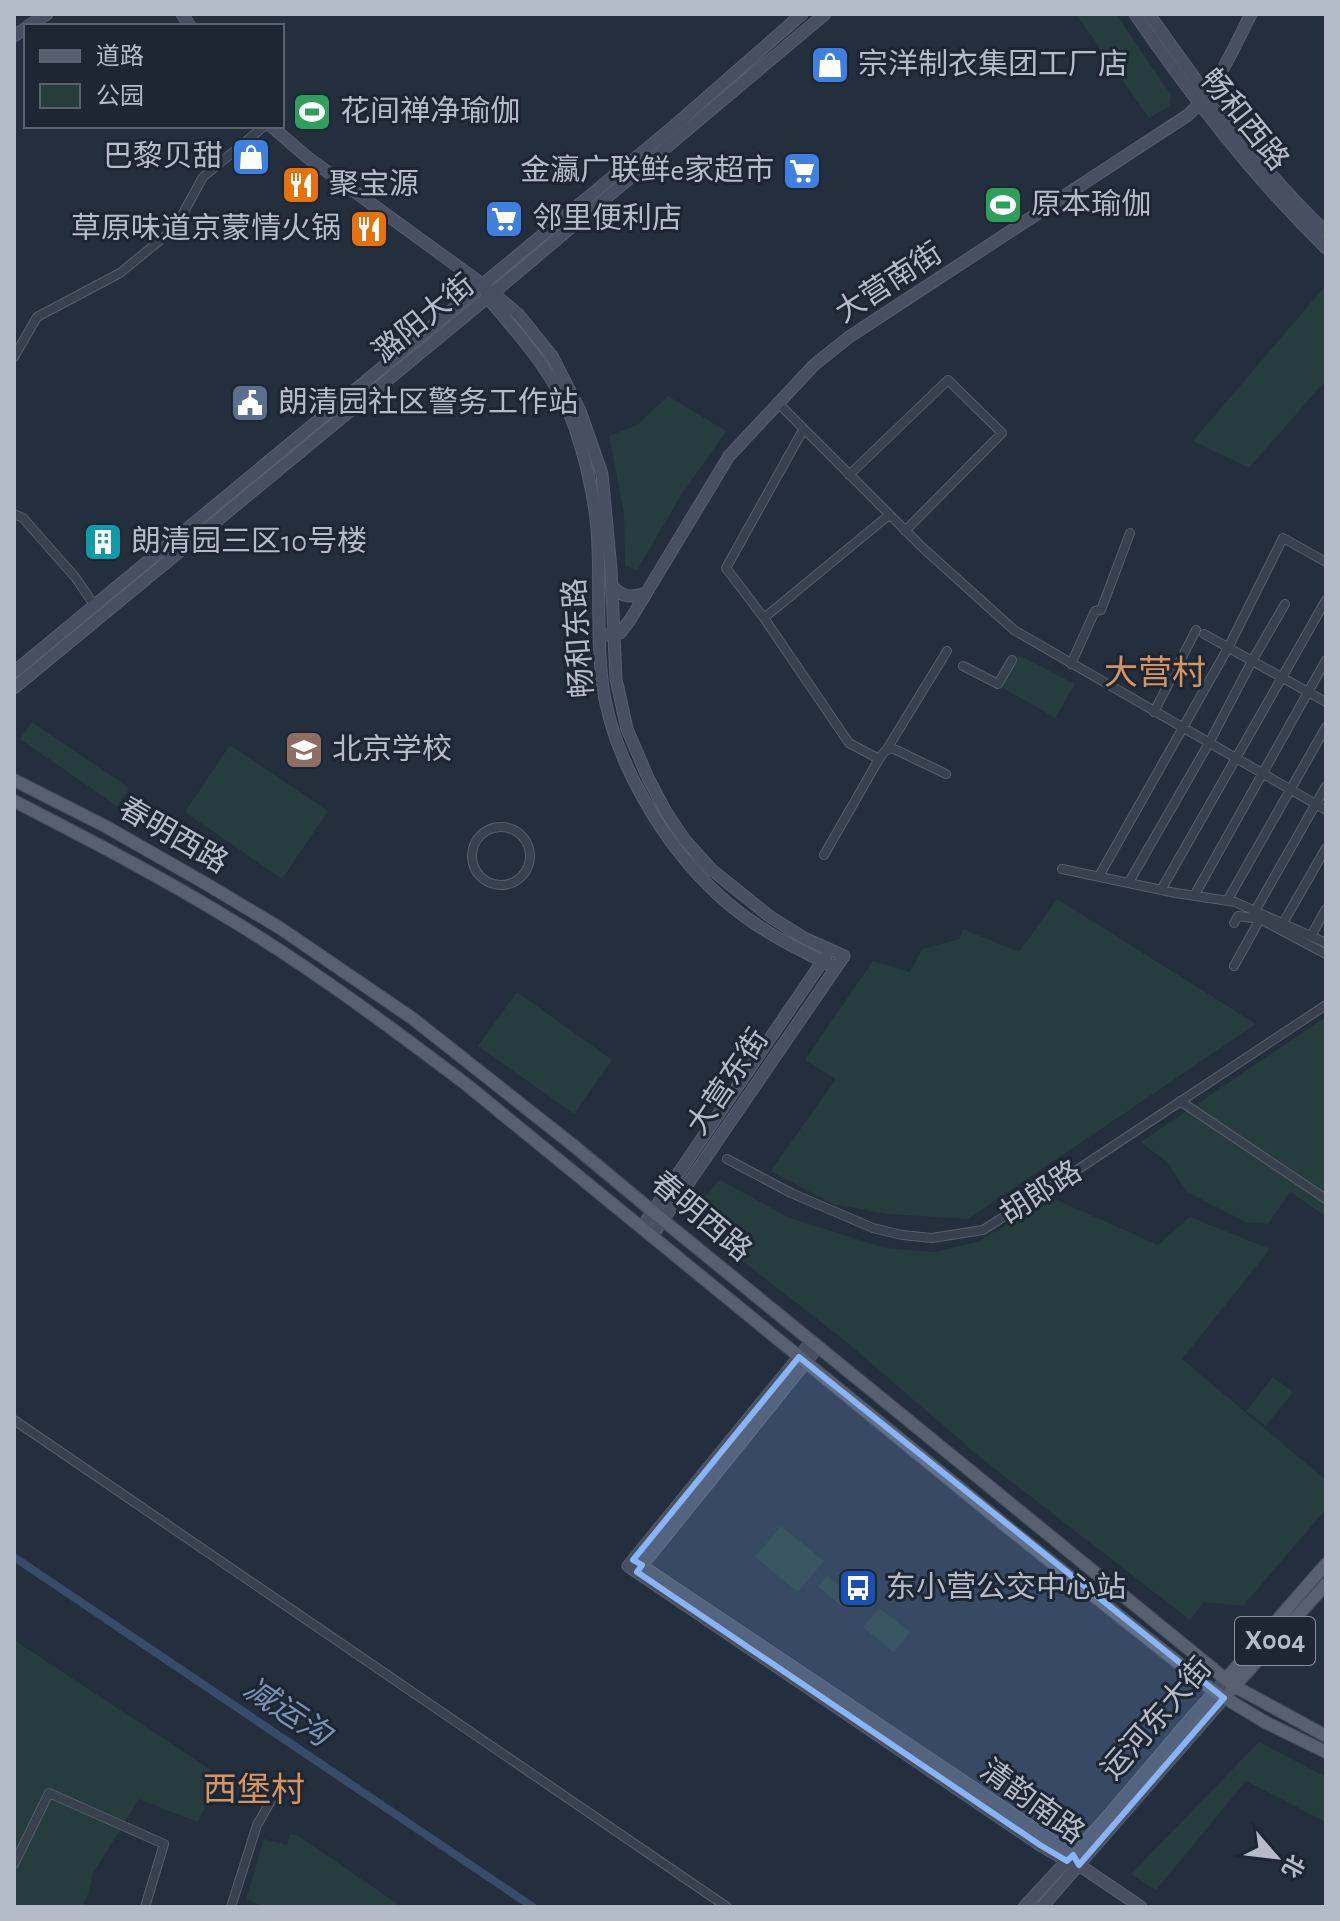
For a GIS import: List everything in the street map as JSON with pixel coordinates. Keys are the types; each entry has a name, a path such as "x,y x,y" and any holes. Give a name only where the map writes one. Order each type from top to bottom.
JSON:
{"main road":[{"name":"潞阳大街","path":"14,672 673,127 802,14"},
{"name":"潞阳大街","path":"14,688 491,296 825,14"},
{"name":"畅和西路","path":"1135,14 1199,105 1271,193 1326,248"},
{"name":"畅和西路","path":"1149,14 1264,168 1326,232"},
{"name":"大营南街","path":"613,635 620,633 630,620 729,456 814,365 849,337 1188,115 1217,80 1251,14"},
{"name":"畅和东路","path":"268,128 482,284 531,350 555,387 574,425 590,478 597,528 602,682 622,755 644,801 668,838 723,899 780,940 836,968"},
{"name":"畅和东路","path":"491,296 519,315 552,356 580,411 602,474 616,679 627,729 666,812 684,839 739,894 804,938 844,956"},
{"path":"612,586 627,597 646,593"},
{"path":"600,636 613,635"},
{"name":"春明西路","path":"14,780 105,826 280,928 412,1018 574,1146 1230,1683 1326,1736"},
{"name":"春明西路","path":"14,801 129,860 238,925 325,982 467,1085 802,1360 1219,1695 1326,1752"},
{"name":"大营东街","path":"658,1216 830,950"},
{"name":"大营东街","path":"647,1231 844,956"},
{"name":"清韵南路","path":"815,1344 637,1566 1014,1828 1073,1860 1141,1907"},
{"name":"运河东大街","path":"1230,1683 1326,1564"},
{"name":"运河东大街","path":"1042,1907 1073,1860 1230,1683 1326,1584"},
{"name":"运河东大街","path":"1024,1907 1046,1882 1073,1860"}],"street":[{"path":"14,357 37,317 120,273 175,228 203,177 266,128"},
{"path":"849,475 948,380 1002,433 905,531"},
{"path":"777,402 905,531 1014,630 1326,810"},
{"path":"803,430 726,568 849,743 879,759"},
{"path":"14,514 23,518 75,577 95,606"},
{"path":"764,618 889,515"},
{"path":"1071,664 1095,611 1101,610 1130,533"},
{"path":"1099,876 1228,648 1283,538 1326,562"},
{"path":"1161,890 1326,600"},
{"path":"1129,882 1285,604"},
{"path":"1154,712 1200,632 1326,702"},
{"path":"824,855 879,759 947,651"},
{"path":"963,666 998,684 1012,660"},
{"path":"1194,896 1326,660"},
{"path":"1227,901 1326,727"},
{"path":"885,751 892,748 946,774"},
{"path":"1234,966 1257,915 1326,786"},
{"path":"494,827 504,827 522,835 530,853 526,871 520,878 512,883 494,885 478,875 472,858 473,848 484,832 494,827"},
{"path":"1283,923 1326,848"},
{"path":"1062,869 1235,902 1326,954"},
{"path":"1311,936 1326,909"},
{"path":"1234,923 1238,916 1257,915 1326,943"},
{"name":"胡郎路","path":"727,1159 791,1193 873,1228 932,1238 983,1230 1326,1005"},
{"path":"1180,1101 1326,1199"},
{"path":"14,1420 727,1907"},
{"path":"14,1864 49,1793 164,1844 145,1907"},
{"path":"231,1907 257,1825 272,1799"}],"highlighted area":[{"path":"799,1357 1224,1698 1079,1865 1073,1855 1067,1861 1040,1845 637,1572 642,1565 633,1560"}],"green space":[{"path":"1076,14 1116,14 1171,95 1169,106 1149,118"},
{"path":"1326,285 1326,380 1249,468 1193,441"},
{"path":"668,396 726,431 680,497 637,570 625,566 624,513 609,436 637,425"},
{"path":"1018,655 1075,684 1055,718 1000,686"},
{"path":"32,722 129,788 117,806 20,739"},
{"path":"230,745 328,811 282,879 185,812"},
{"path":"1057,899 1256,1024 968,1219 887,1214 833,1204 771,1171 836,1079 805,1060 873,961 910,972 922,949 960,939 963,929 1019,952"},
{"path":"517,992 612,1060 574,1114 478,1046"},
{"path":"1326,1017 1326,1216 1290,1192 1268,1224 1246,1222 1187,1192 1168,1163 1141,1142"},
{"path":"720,1180 790,1218 885,1248 935,1252 977,1242 1052,1198 1158,1245 1190,1217 1270,1249 1182,1359 1326,1480 1326,1509 1243,1606 1204,1602 1190,1620 981,1458 849,1344 725,1247 689,1213"},
{"path":"1273,1377 1293,1392 1266,1426 1246,1411"},
{"path":"781,1526 824,1561 798,1592 755,1557"},
{"path":"827,1576 855,1598 846,1609 818,1587"},
{"path":"879,1608 910,1632 894,1653 863,1627"},
{"path":"14,1640 220,1776 198,1822 139,1799 92,1875 89,1892 81,1907 14,1907"},
{"path":"1259,1742 1326,1777 1326,1822 1246,1781 1156,1890 1131,1874"},
{"path":"290,1834 297,1835 402,1907 264,1907 246,1899 264,1839 287,1845"}],"waterway":[{"name":"减运沟","path":"14,1557 533,1907"}],"place":[{"name":"宗洋制衣集团工厂店","path":"830,65"},
{"name":"花间禅净瑜伽","path":"312,112"},
{"name":"巴黎贝甜","path":"251,157"},
{"name":"金瀛广联鲜e家超市","path":"802,171"},
{"name":"聚宝源","path":"301,185"},
{"name":"原本瑜伽","path":"1003,205"},
{"name":"邻里便利店","path":"504,219"},
{"name":"草原味道京蒙情火锅","path":"369,229"},
{"name":"朗清园社区警务工作站","path":"250,403"},
{"name":"朗清园三区10号楼","path":"103,542"},
{"name":"北京学校","path":"304,750"},
{"name":"东小营公交中心站","path":"858,1588"}],"district":[{"name":"大营村","path":"1155,674"},
{"name":"西堡村","path":"254,1791"}]}
